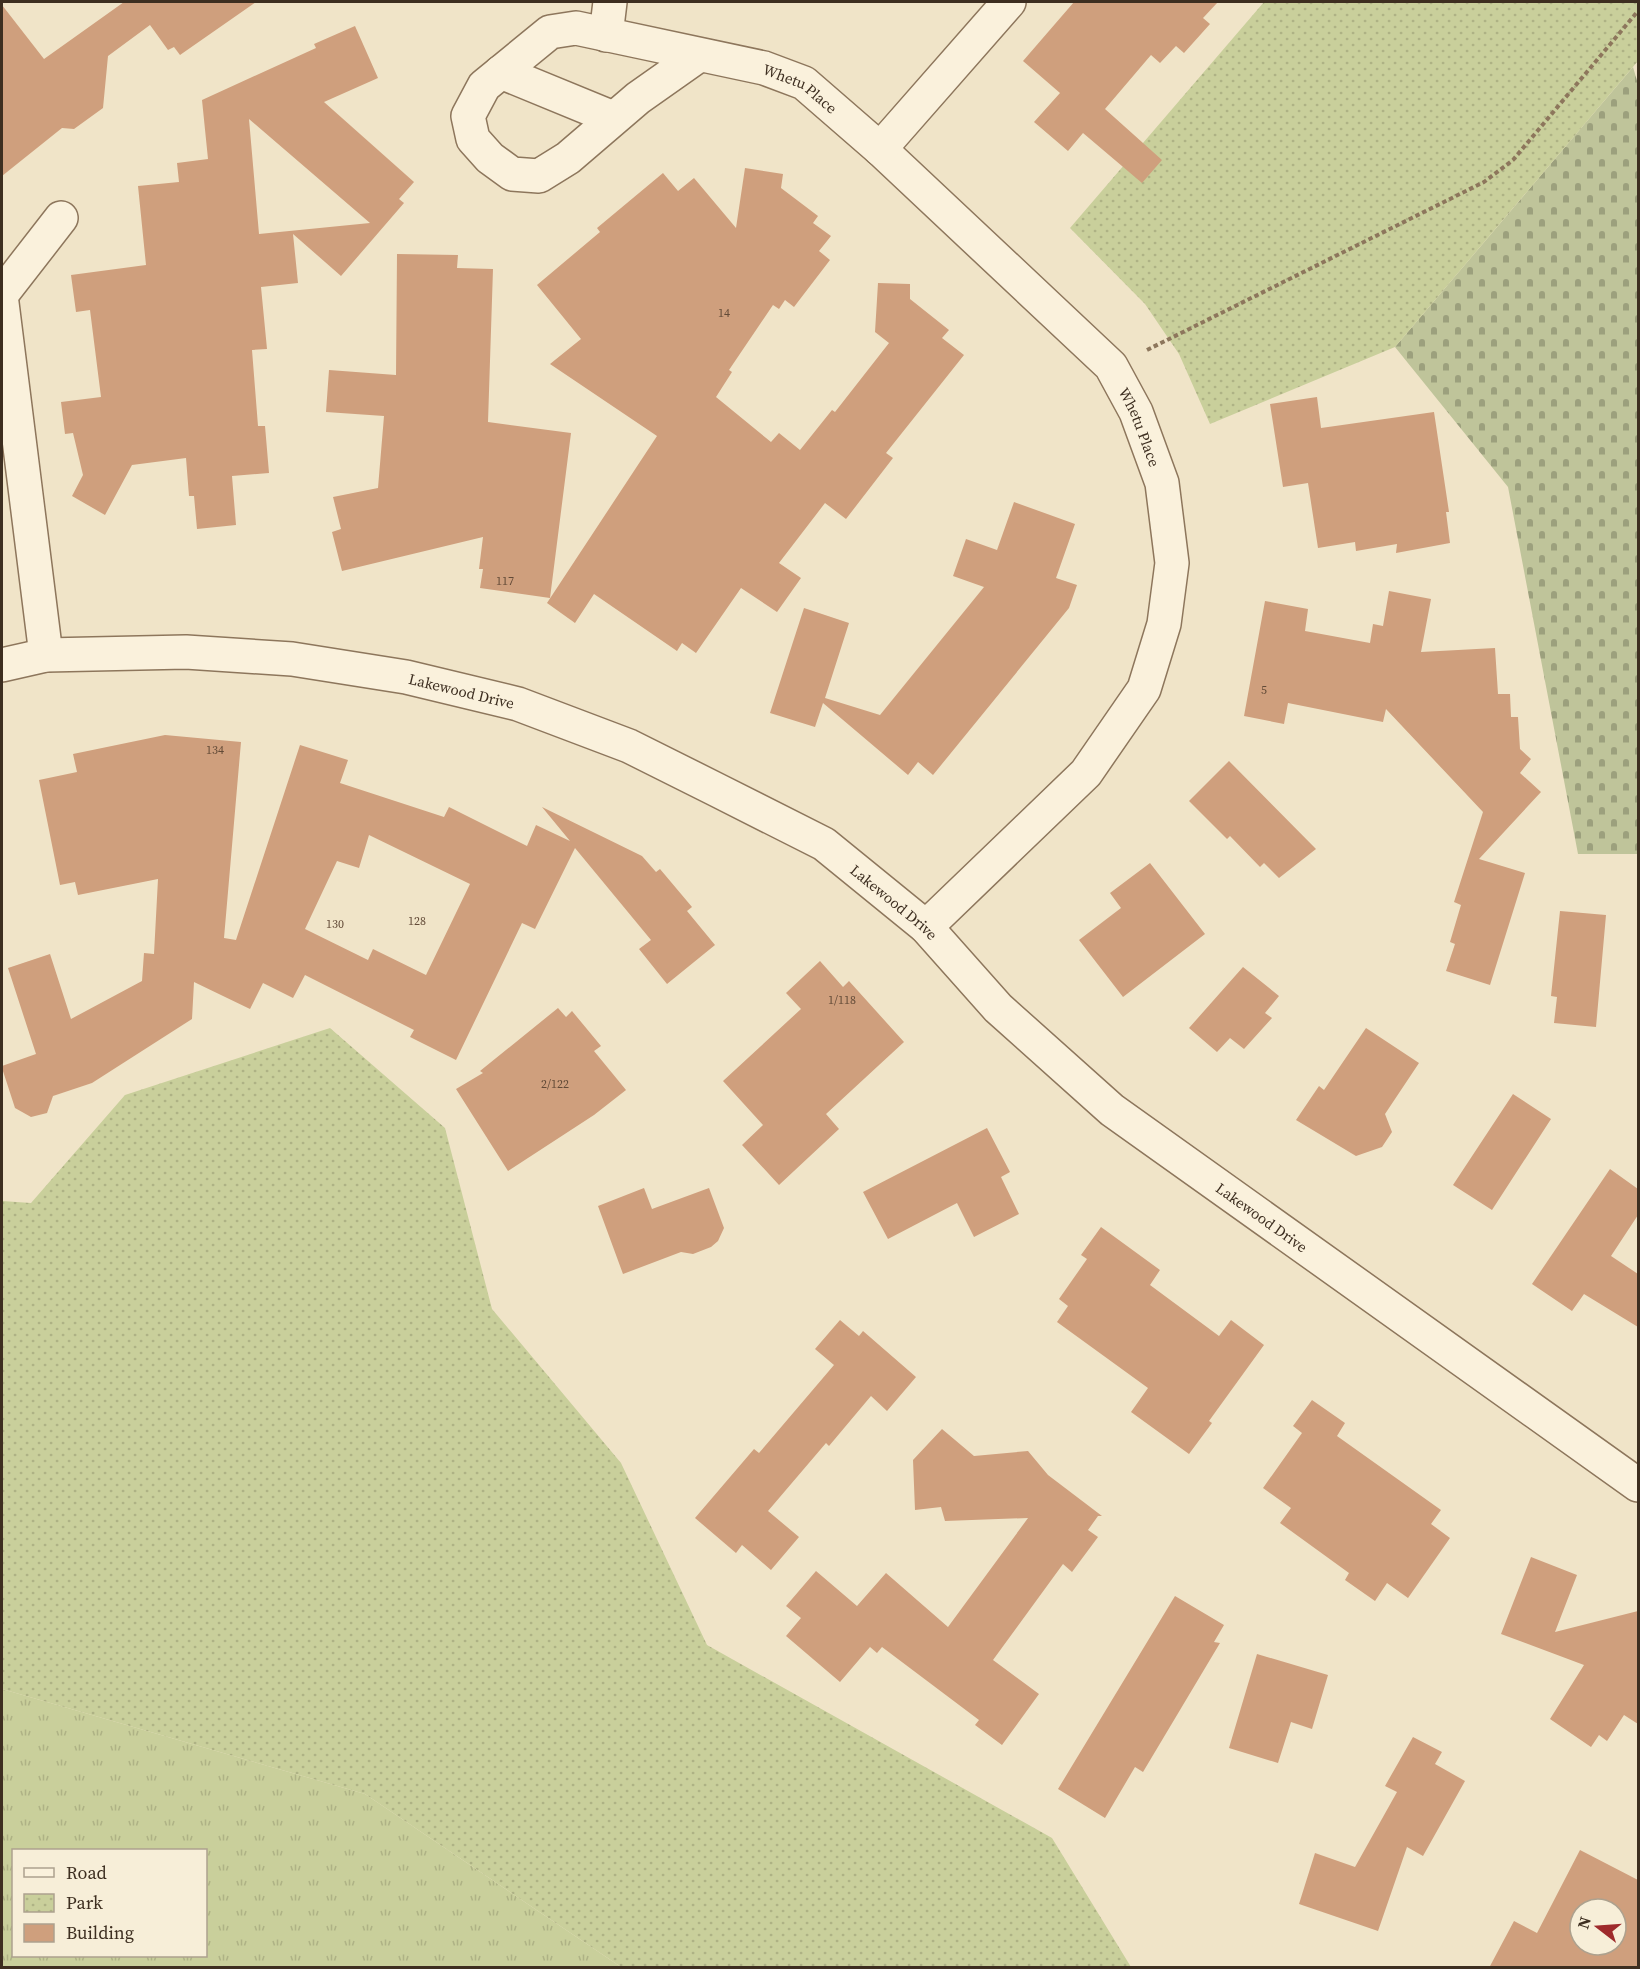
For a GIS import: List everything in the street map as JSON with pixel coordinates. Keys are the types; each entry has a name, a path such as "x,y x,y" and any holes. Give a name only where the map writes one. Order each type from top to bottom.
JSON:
{"street":[{"path":"606,35 609,2"},
{"path":"880,149 1009,2"},
{"name":"Whetu Place","path":"699,56 613,118 568,158 539,176 512,174 490,158 473,139 468,116 484,86 550,32 576,28 764,68 804,83 880,149 1111,366 1136,412 1162,483 1172,563 1164,624 1144,689 1086,773 926,927"},
{"path":"501,72 613,118"},
{"path":"2,294 61,218"},
{"path":"2,303 46,654"},
{"name":"Lakewood Drive","path":"2,665 46,654 186,652 292,659 406,677 518,704 628,746 824,844 926,927 998,1008 1112,1110 1638,1485"}],"path":[{"path":"1111,366 1191,329 1484,182 1513,160 1638,11"}],"green space":[{"path":"1264,2 1638,2 1638,61 1395,347 1210,424 1179,354 1145,304 1070,228"},
{"path":"1633,67 1638,84 1638,854 1578,854 1508,487 1395,347"},
{"path":"330,1028 445,1128 492,1309 621,1463 707,1645 1052,1838 1131,1967 621,1967 365,1794 2,1689 2,1201 31,1203 125,1095"},
{"path":"2,1689 365,1794 621,1967 2,1967"}],"building":[{"path":"124,2 256,2 180,55 174,47 168,50 150,25 108,56 103,108 74,129 62,128 2,176 2,5 44,59"},
{"path":"1074,2 1218,2 1203,18 1210,24 1184,53 1176,46 1160,63 1151,55 1105,109 1162,160 1142,183 1083,133 1068,151 1034,122 1060,93 1023,61"},
{"path":"355,26 378,78 324,102 414,182 399,199 404,203 341,276 293,234 298,283 261,287 267,349 252,350 258,426 265,426 269,473 232,476 236,525 197,529 194,496 189,496 186,458 132,465 105,515 72,496 83,475 73,433 65,434 61,402 101,397 90,310 76,312 71,275 146,265 138,186 179,182 177,163 208,159 202,100 316,48 314,44","holes":["249,119 370,223 259,234"]},
{"path":"745,168 783,174 781,188 818,216 813,223 831,236 819,251 830,260 794,307 785,300 779,309 773,305 729,370 732,372 716,397 771,442 779,433 800,450 832,410 835,412 889,343 875,332 878,283 910,284 910,299 949,330 942,338 964,355 886,453 893,458 846,519 825,503 779,563 801,578 777,612 741,588 696,653 682,643 677,651 594,594 575,623 547,603 657,436 550,364 581,339 537,285 600,232 597,228 663,173 678,191 694,178 736,228"},
{"path":"397,254 458,255 457,268 493,269 488,422 571,433 550,598 480,588 483,569 479,569 483,537 342,571 332,532 341,529 333,497 378,488 384,416 326,412 329,370 396,375"},
{"path":"1317,397 1321,428 1434,412 1449,512 1446,512 1450,543 1396,553 1397,544 1356,551 1355,542 1318,548 1308,483 1283,487 1270,404"},
{"path":"1014,502 1075,524 1056,578 1077,585 1069,608 933,775 918,762 908,775 823,703 815,727 770,713 804,608 849,623 825,698 880,715 984,587 953,576 966,539 997,550"},
{"path":"1389,591 1431,599 1421,652 1495,648 1498,694 1510,694 1511,717 1518,717 1520,749 1531,759 1520,773 1541,792 1479,859 1525,873 1490,985 1446,971 1455,944 1450,942 1461,905 1454,902 1483,812 1386,709 1383,722 1288,703 1284,724 1244,716 1265,601 1308,609 1305,631 1370,643 1373,624 1383,626"},
{"path":"165,735 241,742 224,938 236,940 300,745 348,760 340,783 444,817 449,807 527,846 536,825 570,841 542,807 642,856 656,872 660,869 692,907 687,911 715,945 667,984 639,949 651,940 575,848 535,929 522,923 456,1060 410,1037 414,1030 305,975 293,998 263,983 250,1009 194,982 192,1019 92,1083 53,1096 47,1113 31,1117 15,1108 2,1068 2,1066 36,1054 8,968 50,954 71,1019 142,981 144,953 154,954 158,879 78,895 75,882 60,885 39,780 77,772 73,754","holes":["369,835 470,884 426,975 373,949 368,960 305,929 337,861 359,868"]},
{"path":"1229,761 1316,849 1279,878 1264,863 1260,867 1230,836 1227,839 1189,801"},
{"path":"1150,863 1205,934 1123,997 1079,940 1121,908 1110,893"},
{"path":"1560,911 1606,915 1596,1027 1554,1023 1557,997 1551,996"},
{"path":"820,961 843,987 849,981 904,1042 826,1114 839,1129 779,1185 742,1145 763,1125 723,1081 801,1009 786,993"},
{"path":"1243,967 1279,996 1265,1013 1272,1018 1244,1049 1230,1038 1217,1052 1189,1028"},
{"path":"558,1008 566,1017 572,1011 601,1046 594,1051 626,1090 594,1115 508,1171 456,1089 483,1073 480,1071"},
{"path":"1366,1028 1419,1063 1385,1114 1392,1132 1382,1147 1356,1156 1296,1120 1319,1086 1324,1090"},
{"path":"1513,1094 1551,1119 1492,1210 1453,1185"},
{"path":"987,1128 1010,1172 1001,1177 1019,1214 974,1237 957,1203 888,1239 863,1192"},
{"path":"1610,1169 1638,1189 1638,1215 1611,1256 1638,1274 1638,1327 1584,1294 1572,1311 1532,1284"},
{"path":"644,1188 652,1209 709,1188 724,1228 718,1241 711,1247 693,1254 681,1252 623,1274 598,1206"},
{"path":"1101,1227 1160,1270 1150,1285 1219,1336 1231,1320 1264,1345 1209,1421 1212,1423 1189,1454 1131,1412 1148,1388 1057,1322 1068,1306 1059,1299 1087,1259 1081,1255"},
{"path":"840,1320 859,1336 863,1331 916,1377 887,1411 871,1396 829,1446 826,1443 768,1511 799,1537 771,1570 742,1545 736,1553 695,1518 754,1449 759,1453 834,1365 815,1349"},
{"path":"1312,1400 1345,1423 1337,1436 1441,1510 1431,1524 1450,1538 1408,1598 1387,1583 1375,1601 1345,1580 1349,1573 1280,1523 1291,1508 1263,1488 1302,1433 1293,1426"},
{"path":"942,1429 974,1456 1028,1451 1048,1475 1102,1516 1098,1516 1088,1530 1098,1537 1072,1572 1063,1564 993,1660 1039,1694 1002,1745 975,1725 979,1720 882,1647 877,1653 870,1647 840,1682 786,1636 801,1618 786,1606 816,1571 857,1606 886,1573 948,1627 1028,1518 945,1521 941,1507 915,1510 913,1460"},
{"path":"1531,1557 1577,1575 1555,1632 1638,1611 1638,1724 1624,1715 1607,1741 1599,1735 1591,1747 1550,1719 1584,1665 1501,1634"},
{"path":"1175,1596 1224,1625 1214,1642 1220,1643 1143,1772 1135,1767 1105,1818 1058,1789"},
{"path":"1257,1654 1328,1675 1312,1729 1291,1722 1278,1763 1229,1748"},
{"path":"1413,1737 1442,1752 1435,1764 1465,1781 1423,1856 1407,1847 1378,1931 1299,1904 1315,1853 1355,1867 1397,1792 1385,1786"},
{"path":"1580,1850 1638,1880 1638,1968 1489,1968 1514,1921 1537,1933"}]}
